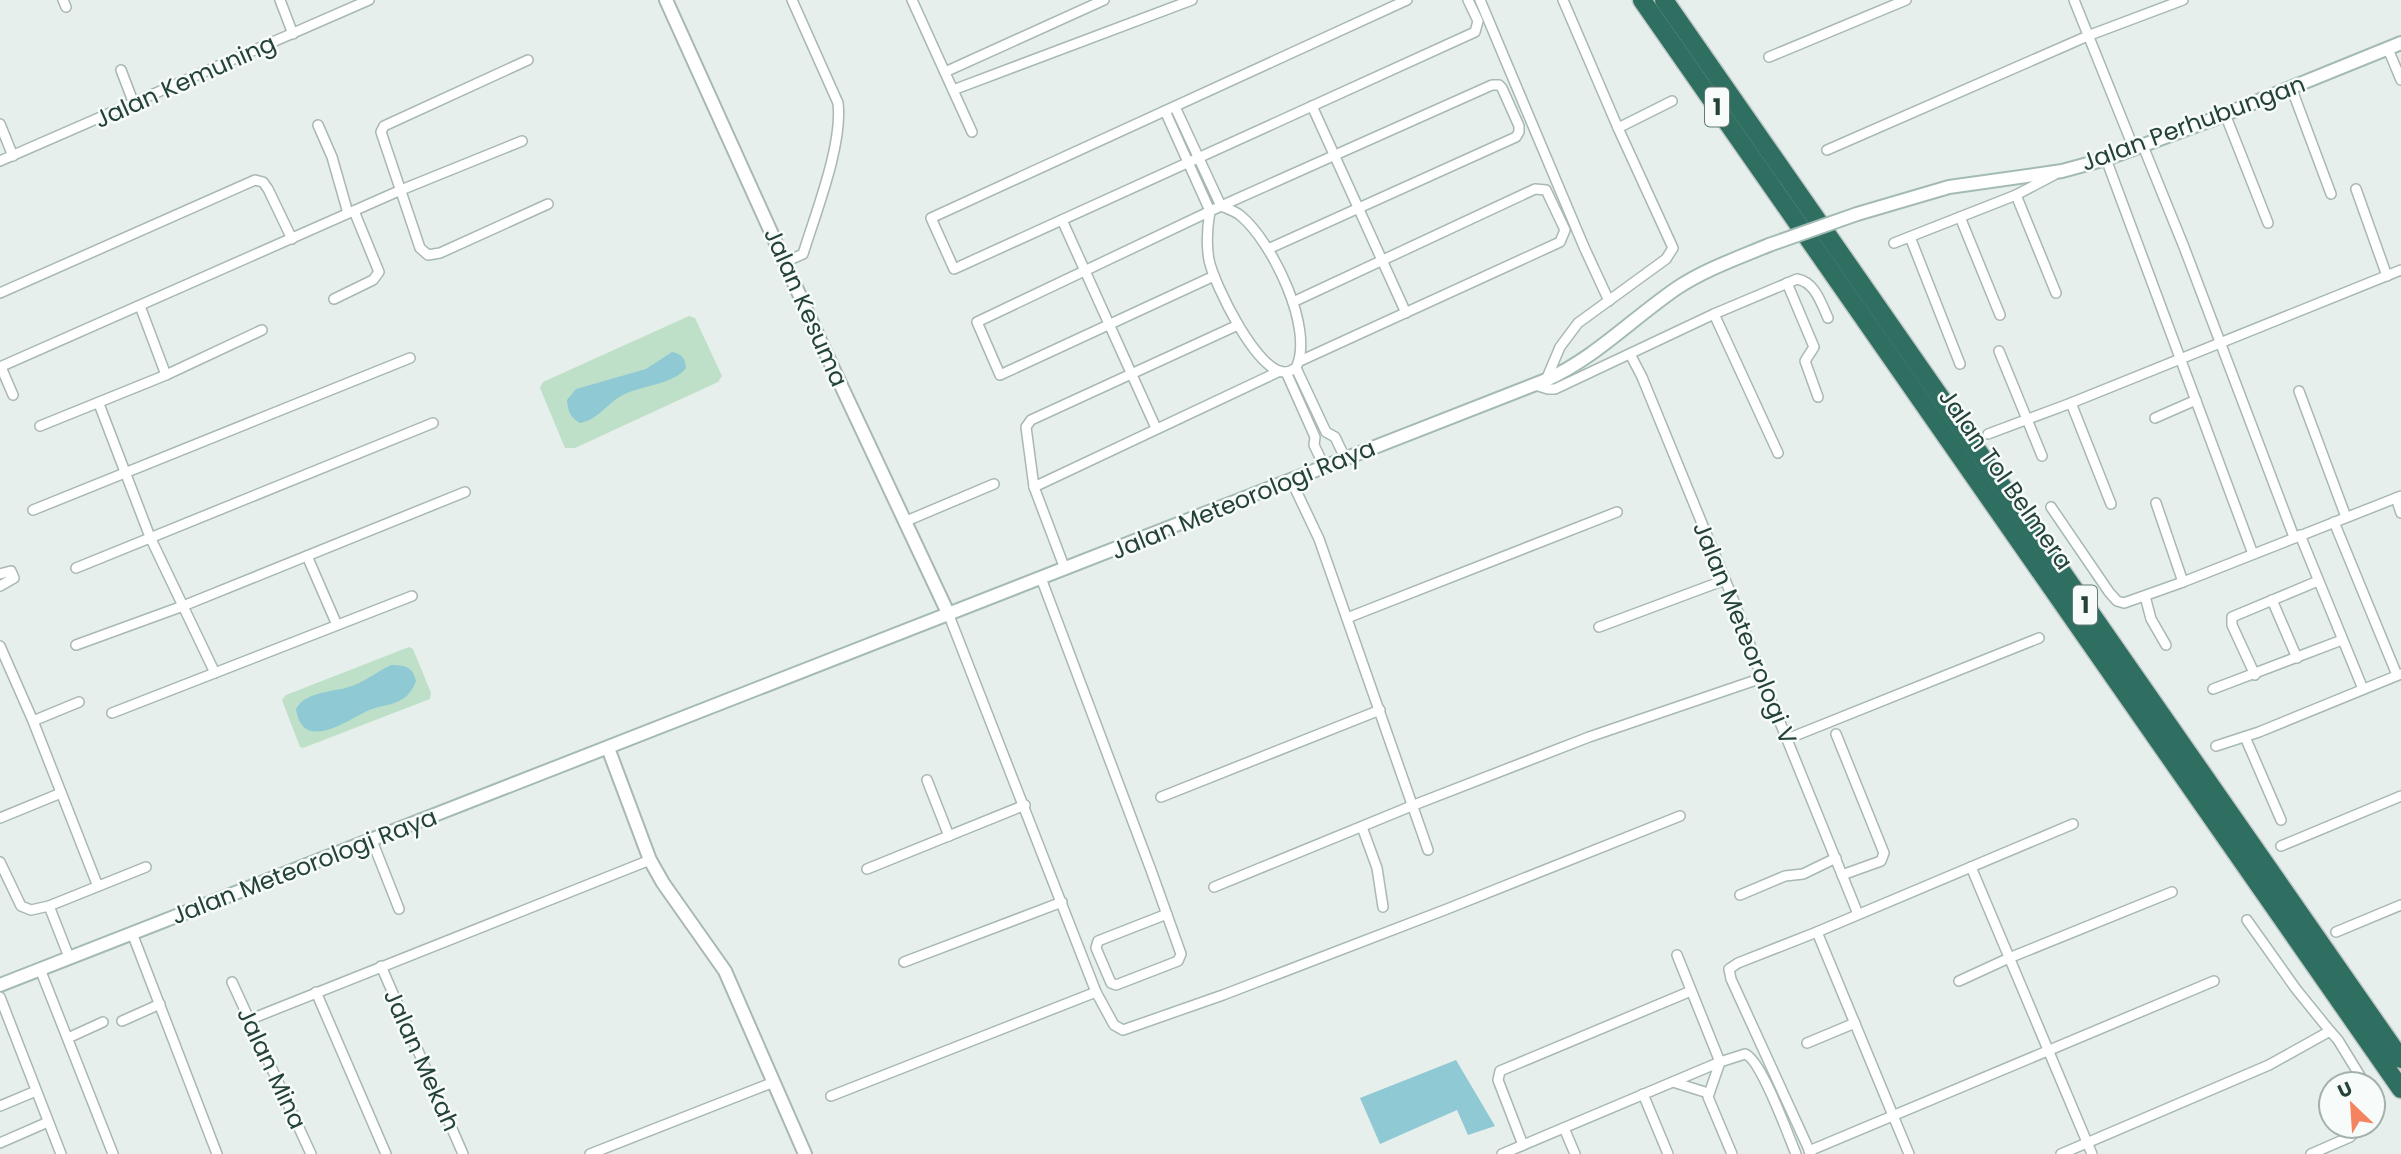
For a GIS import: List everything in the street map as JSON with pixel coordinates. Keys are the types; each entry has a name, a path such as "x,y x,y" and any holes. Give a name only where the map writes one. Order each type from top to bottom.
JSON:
{"highway":[{"name":"Jalan Tol Belmera","path":"1642,0 2401,1089"},
{"name":"Jalan Tol Belmera","path":"1664,0 2401,1059"}],"main road":[{"name":"Jalan Kesuma","path":"666,0 948,613"},
{"name":"Jalan Perhubungan","path":"1857,214 1949,187 2062,171 2106,159 2401,43"},
{"name":"Jalan Meteorologi Raya","path":"0,985 1540,383 1586,357 1690,280 1769,245 1857,214"},
{"path":"608,748 650,860 663,883 725,971 805,1154"}],"street":[{"path":"280,0 296,32"},
{"name":"Jalan Kemuning","path":"0,161 369,0"},
{"path":"785,262 803,254 834,151 840,119 838,103 792,0"},
{"path":"912,0 972,132"},
{"path":"945,72 1104,0"},
{"path":"1159,0 1164,10"},
{"path":"953,90 1192,0"},
{"path":"1407,0 932,218 954,269 1475,32 1478,29 1478,21 1468,0"},
{"path":"1480,0 1609,301"},
{"path":"1563,0 1673,248 1666,260 1578,323 1560,347 1540,383 1548,389 1555,389 1714,314 1797,279 1804,280 1817,295 1828,318"},
{"path":"1769,57 1906,0"},
{"path":"2074,0 2139,148 2297,536 2363,689"},
{"path":"1827,150 2090,35 2183,0"},
{"path":"2388,48 2401,80"},
{"path":"528,60 384,126 381,132 420,248 428,255 440,253 548,204"},
{"path":"121,70 134,104"},
{"path":"1213,276 1000,375 977,322 1210,211 1492,85 1502,88 1519,126 1520,132 1516,137 1268,249"},
{"path":"2291,87 2331,194"},
{"path":"1618,128 1672,101"},
{"path":"1312,106 1406,313"},
{"path":"1175,107 1221,206 1238,213 1258,233 1283,275 1293,302 1299,331 1298,364 1326,432 1335,437 1345,458"},
{"path":"1165,111 1210,211 1207,242 1213,276 1223,300 1256,351 1283,371 1315,437 1314,445 1324,466"},
{"path":"2225,114 2268,223"},
{"path":"0,124 13,156"},
{"path":"317,125 358,209 379,272 373,280 334,299"},
{"path":"13,395 1,367 401,190 522,141"},
{"path":"2106,159 2253,554"},
{"path":"1894,243 2016,195 2062,171"},
{"path":"0,293 255,180 263,182 268,188 292,239"},
{"path":"1034,487 1560,242 1565,230 1546,190 1535,189 1293,302"},
{"path":"2356,189 2387,276"},
{"path":"2016,195 2056,293"},
{"path":"1960,217 2000,316"},
{"path":"1062,220 1156,428"},
{"path":"1910,237 1960,364"},
{"path":"1988,434 2221,344 2401,270"},
{"path":"1787,283 1814,347 1805,362 1818,397"},
{"path":"140,306 166,375"},
{"path":"1714,314 1778,453"},
{"path":"1065,569 1034,487 1026,427 1031,420 1238,325"},
{"path":"40,426 99,404 262,330"},
{"path":"1999,351 2042,456"},
{"name":"Jalan Meteorologi V","path":"1630,354 1642,377 1725,580 1858,914"},
{"path":"33,510 410,358"},
{"path":"2299,391 2346,517"},
{"path":"2155,418 2196,400"},
{"path":"2071,403 2111,504"},
{"path":"99,404 150,537 215,673"},
{"path":"76,568 433,423"},
{"path":"1315,437 1326,432"},
{"path":"1292,480 1319,539 1428,850"},
{"path":"904,522 994,484"},
{"path":"76,645 183,607 465,492"},
{"path":"2051,507 2117,601 2124,603 2398,497 2401,513"},
{"path":"2155,503 2183,582"},
{"path":"1347,618 1617,512"},
{"path":"2216,746 2245,737 2399,674 2334,522"},
{"path":"307,556 337,625"},
{"path":"0,574 11,571 14,578 0,586"},
{"path":"1041,578 1167,914 1181,954 1180,960 1116,985 1111,983 1096,948 1097,943 1167,914"},
{"path":"1599,627 1725,580"},
{"path":"2255,675 2231,619 2237,614 2318,581"},
{"path":"112,713 412,596"},
{"path":"2145,596 2151,620 2166,645"},
{"path":"2272,600 2297,658"},
{"path":"948,613 1096,992 1114,1025 1126,1030 1447,909 1681,816"},
{"path":"1787,739 2039,638"},
{"path":"2213,690 2342,640"},
{"path":"0,646 33,720 97,884"},
{"path":"1214,887 1590,737 1762,678"},
{"path":"33,720 79,702"},
{"path":"1161,797 1380,710"},
{"path":"1836,734 1884,853 1881,861 1842,875"},
{"path":"2245,737 2281,820"},
{"path":"927,780 949,836"},
{"path":"0,818 61,793"},
{"path":"2281,846 2401,796"},
{"path":"867,869 1025,805"},
{"path":"2073,824 1817,932 1738,962 1729,969 1731,979 1810,1152 2214,981"},
{"path":"1362,827 1377,868 1383,907"},
{"path":"371,838 399,909"},
{"path":"1740,895 1785,876 1803,874 1836,858"},
{"path":"251,1019 650,860"},
{"path":"0,862 21,906 32,910 146,867"},
{"path":"1972,866 2092,1154"},
{"path":"1959,981 2172,892"},
{"path":"904,962 1062,902"},
{"path":"49,905 69,957"},
{"path":"2336,932 2401,905"},
{"path":"2247,920 2296,989 2338,1040 2356,1070"},
{"path":"1817,932 1909,1154"},
{"path":"132,933 217,1154"},
{"path":"1677,955 1720,1062 1708,1093 1732,1154"},
{"name":"Jalan Mekah","path":"381,966 463,1154"},
{"path":"40,969 113,1154"},
{"name":"Jalan Mina","path":"232,982 312,1154"},
{"path":"316,992 386,1154"},
{"path":"831,1096 1096,992"},
{"path":"1523,1145 1498,1080 1500,1071 1691,992"},
{"path":"0,997 61,1154"},
{"path":"122,1021 160,1004"},
{"path":"68,1038 103,1022"},
{"path":"1807,1043 1855,1023"},
{"path":"2061,1154 2269,1065 2330,1031"},
{"path":"1502,1154 1720,1062 1745,1054 1752,1057 1770,1092 1796,1154"},
{"path":"590,1154 774,1082"},
{"path":"1673,1082 1708,1093"},
{"path":"0,1106 36,1091"},
{"path":"1643,1094 1668,1154"},
{"path":"0,1143 48,1122"},
{"path":"1564,1128 1575,1154"},
{"path":"2311,1154 2343,1140"}],"green space":[{"path":"689,316 695,318 722,376 718,382 575,448 565,448 540,388 543,382"},
{"path":"409,647 413,649 431,693 430,699 300,747 282,700 286,695"}],"water":[{"path":"672,352 682,357 685,362 686,368 680,374 621,396 586,421 580,423 570,414 567,400 576,389 646,369"},
{"path":"391,665 408,668 415,676 412,689 402,700 367,711 326,730 316,732 307,729 300,722 296,709 308,698 357,684"},
{"path":"1456,1060 1495,1126 1468,1135 1457,1110 1380,1144 1360,1098"}]}
